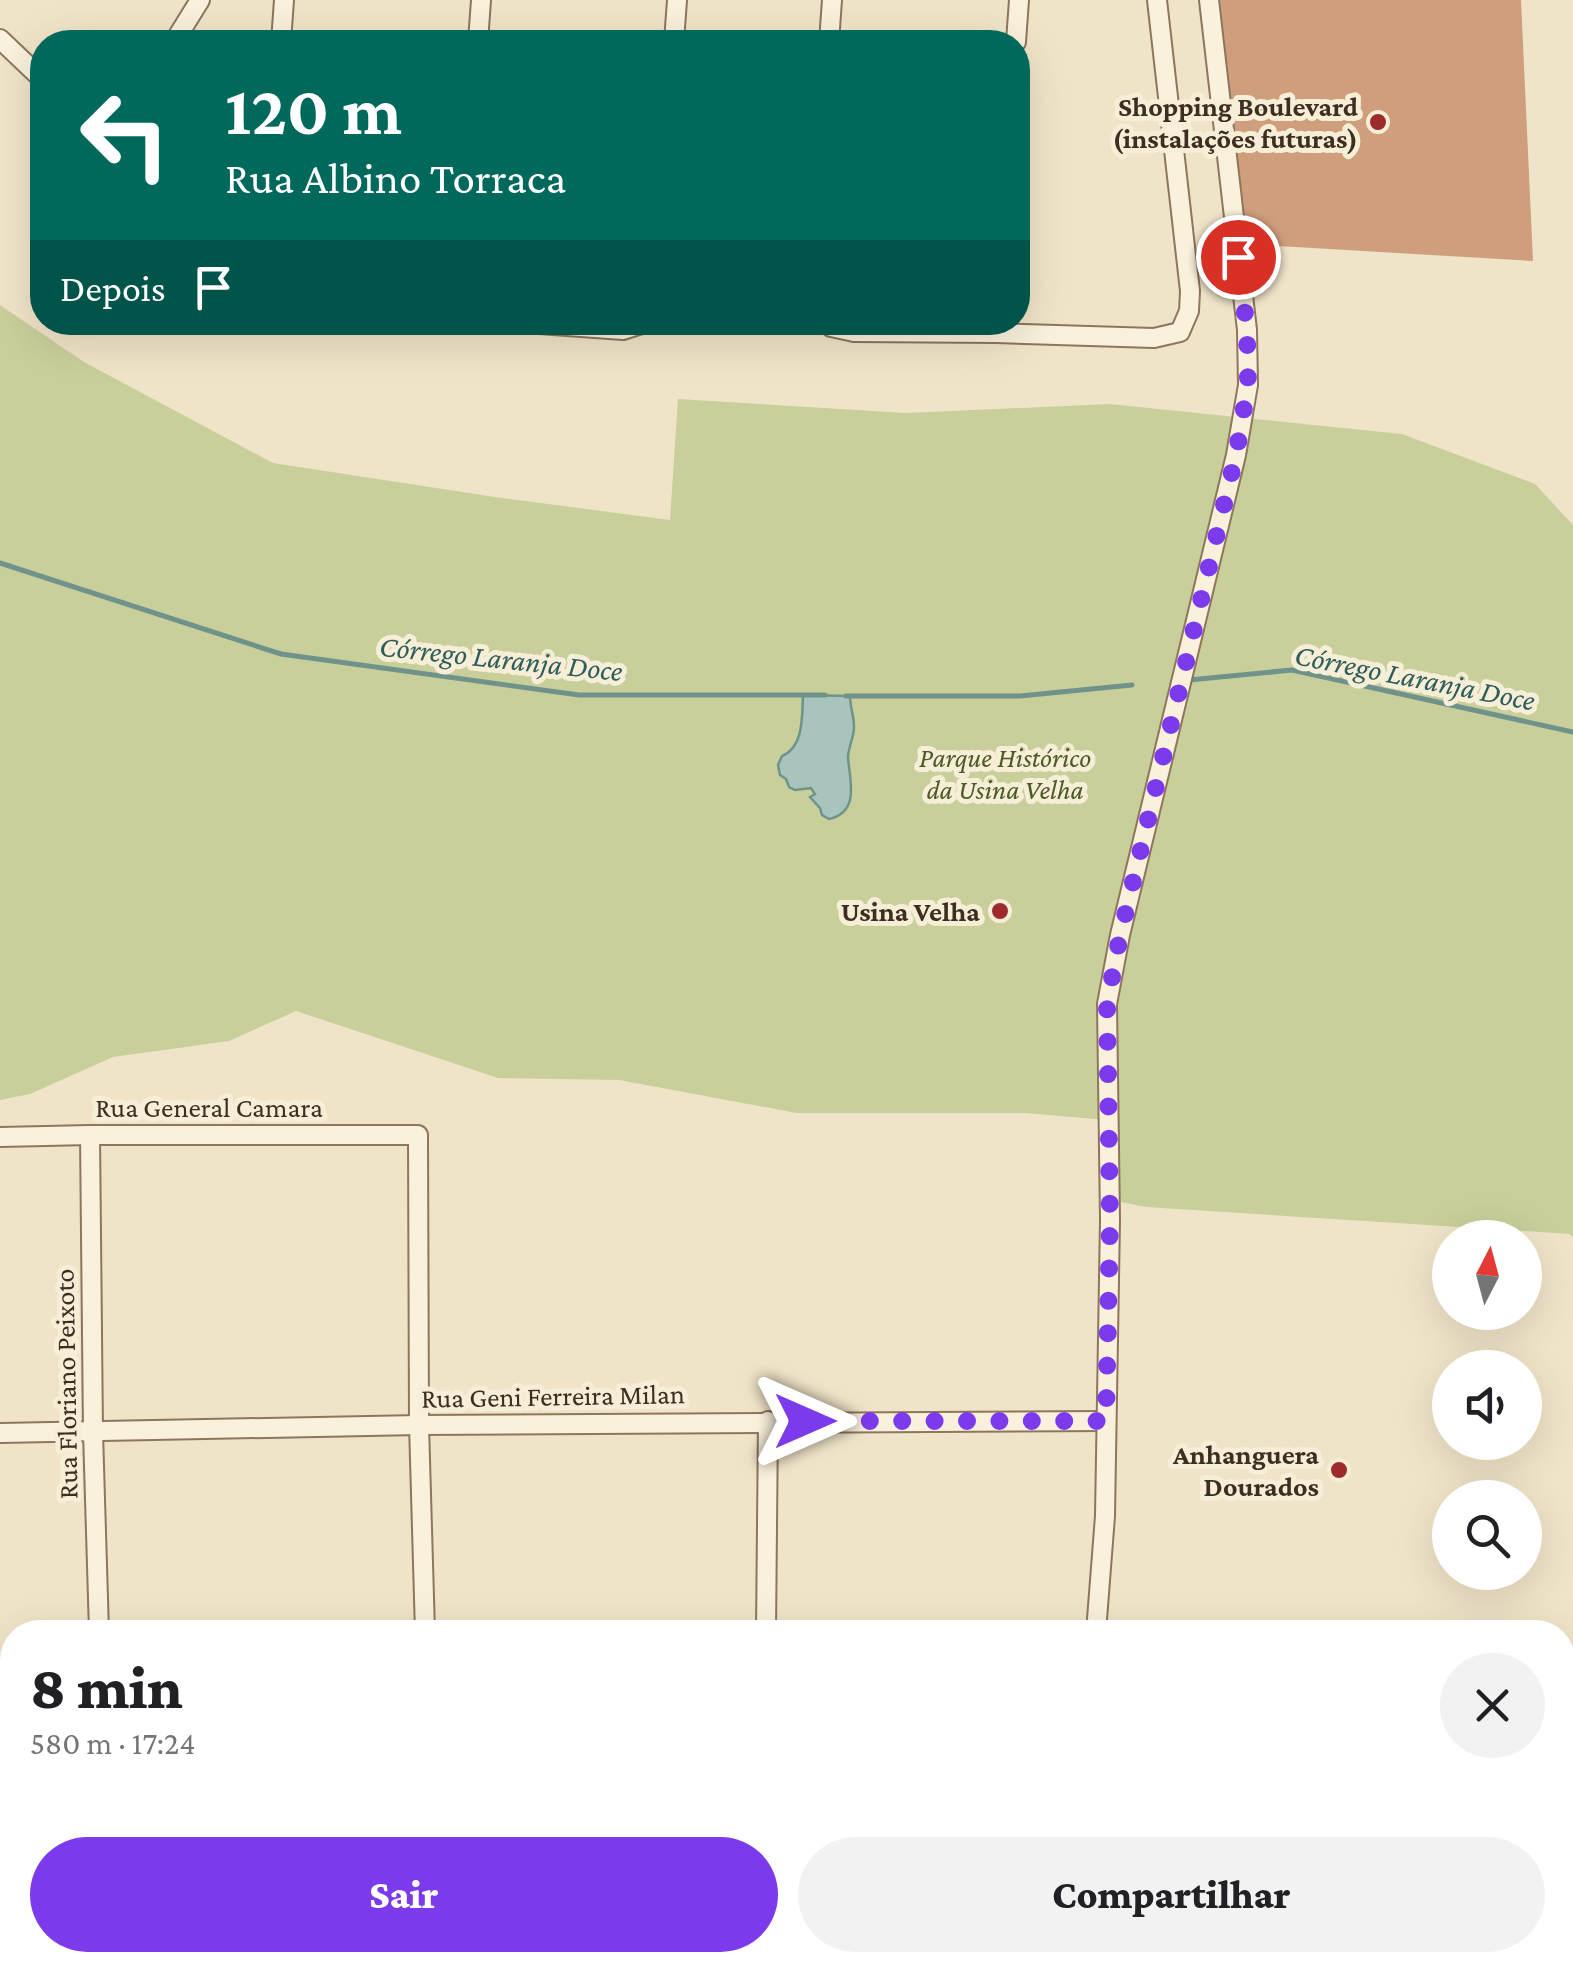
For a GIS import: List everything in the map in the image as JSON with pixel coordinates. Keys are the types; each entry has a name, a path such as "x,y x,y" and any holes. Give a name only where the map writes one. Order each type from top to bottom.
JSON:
{"street":[{"path":"181,30 200,0"},
{"path":"283,30 284,0"},
{"path":"479,30 481,0"},
{"path":"675,30 677,0"},
{"path":"830,30 832,0"},
{"path":"1017,30 1019,0"},
{"path":"1030,330 1154,338 1180,332 1190,311 1158,0"},
{"path":"1097,1620 1105,1516 1110,1220 1107,1004 1236,455 1248,385 1247,330 1209,0"},
{"path":"0,39 30,68"},
{"name":"Rua Floriano Peixoto","path":"90,1135 98,1620"},
{"name":"Rua General Camara","path":"0,1137 418,1135 418,1425"},
{"name":"Rua Geni Ferreira Milan","path":"0,1432 1106,1421"},
{"path":"766,1620 768,1422"},
{"path":"418,1425 425,1620"}],"green space":[{"name":"Parque Histórico da Usina Velha","path":"0,305 30,325 30,335 44,335 84,362 273,463 495,497 670,520 678,399 906,413 1110,404 1402,434 1535,484 1573,525 1573,1237 1542,1232 1542,1220 1432,1220 1432,1225 1146,1207 1110,1200 1107,1120 1025,1113 797,1113 619,1080 498,1078 296,1011 229,1041 113,1057 30,1094 0,1100"}],"water":[{"path":"803,695 850,696 854,727 848,758 851,794 845,810 829,819 810,797 815,794 811,788 795,790 780,775 778,765 782,756 798,738"}],"building":[{"name":"Shopping Boulevard (instalações futuras)","path":"1215,0 1521,0 1533,261 1243,244"}],"waterway":[{"name":"Córrego Laranja Doce","path":"0,563 281,654 579,695 825,695"},
{"name":"Córrego Laranja Doce","path":"1189,680 1292,670 1573,732"},
{"name":"Córrego Laranja Doce","path":"846,696 1020,696 1132,685"}],"place":[{"name":"Shopping Boulevard (instalações futuras)","path":"1378,122"},
{"name":"Usina Velha","path":"1000,911"},
{"name":"Anhanguera Dourados","path":"1339,1470"}],"route":[{"path":"805,1421 1106,1421 1110,1220 1107,1004 1236,455 1248,385 1247,330 1238,257"}]}
